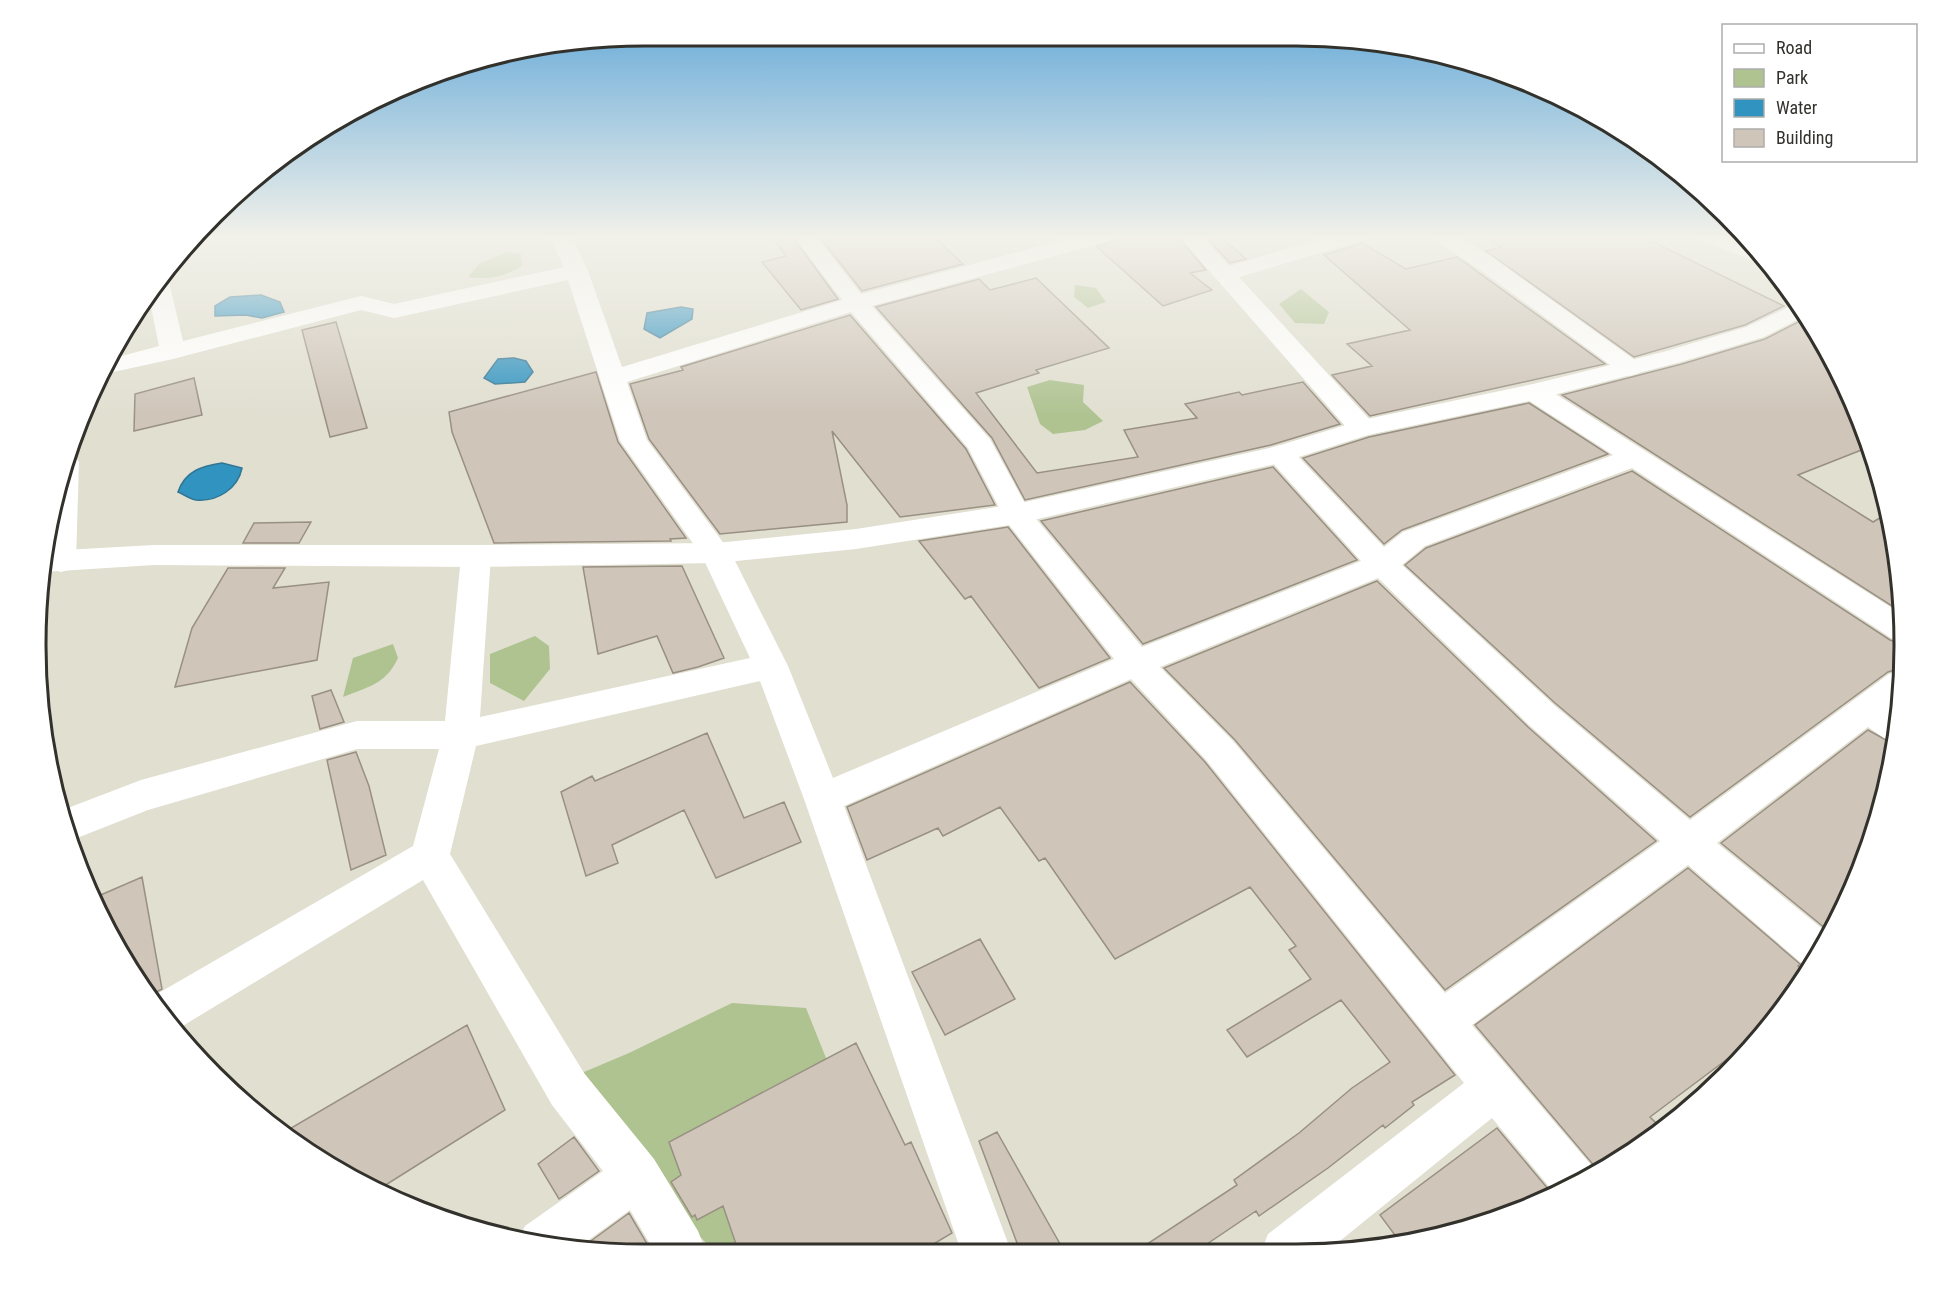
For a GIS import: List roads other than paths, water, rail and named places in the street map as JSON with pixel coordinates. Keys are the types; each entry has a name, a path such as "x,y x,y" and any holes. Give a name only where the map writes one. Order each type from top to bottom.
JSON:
{"street":[{"path":"161,295 173,352"},
{"path":"116,365 361,303 394,311 468,295"},
{"path":"585,295 634,441 716,553 771,666 823,799 983,1244"},
{"path":"850,295 980,445 1016,514 1136,663 1220,751 1441,1022 1571,1176"},
{"path":"614,378 885,295"},
{"path":"1244,295 1362,428"},
{"path":"1530,295 1630,368"},
{"path":"53,562 154,555 476,556 716,553 856,539 1016,514 1280,454 1362,428 1534,392 1630,368 1755,332 1794,312"},
{"path":"1534,392 1893,624"},
{"path":"1280,454 1383,564 1530,704 1688,843 1813,946"},
{"path":"823,799 1136,663 1383,564 1414,539 1635,457"},
{"path":"476,556 461,735 430,856 568,1089 637,1176 677,1244"},
{"path":"74,823 141,796 357,735 461,735 771,666"},
{"path":"1441,1022 1688,843 1892,689"},
{"path":"1868,708 1889,723"},
{"path":"170,1009 430,856"},
{"path":"1296,1244 1495,1087"},
{"path":"553,1236 637,1176"}],"water":[{"path":"262,295 280,302 284,312 262,318 246,315 215,316 215,306 230,297"},
{"path":"681,307 693,309 692,319 660,338 644,329 647,313"},
{"path":"514,358 526,361 533,372 525,382 495,384 484,378 498,359"},
{"path":"222,463 242,468 236,482 226,492 212,499 196,500 178,492 190,474"}]}
